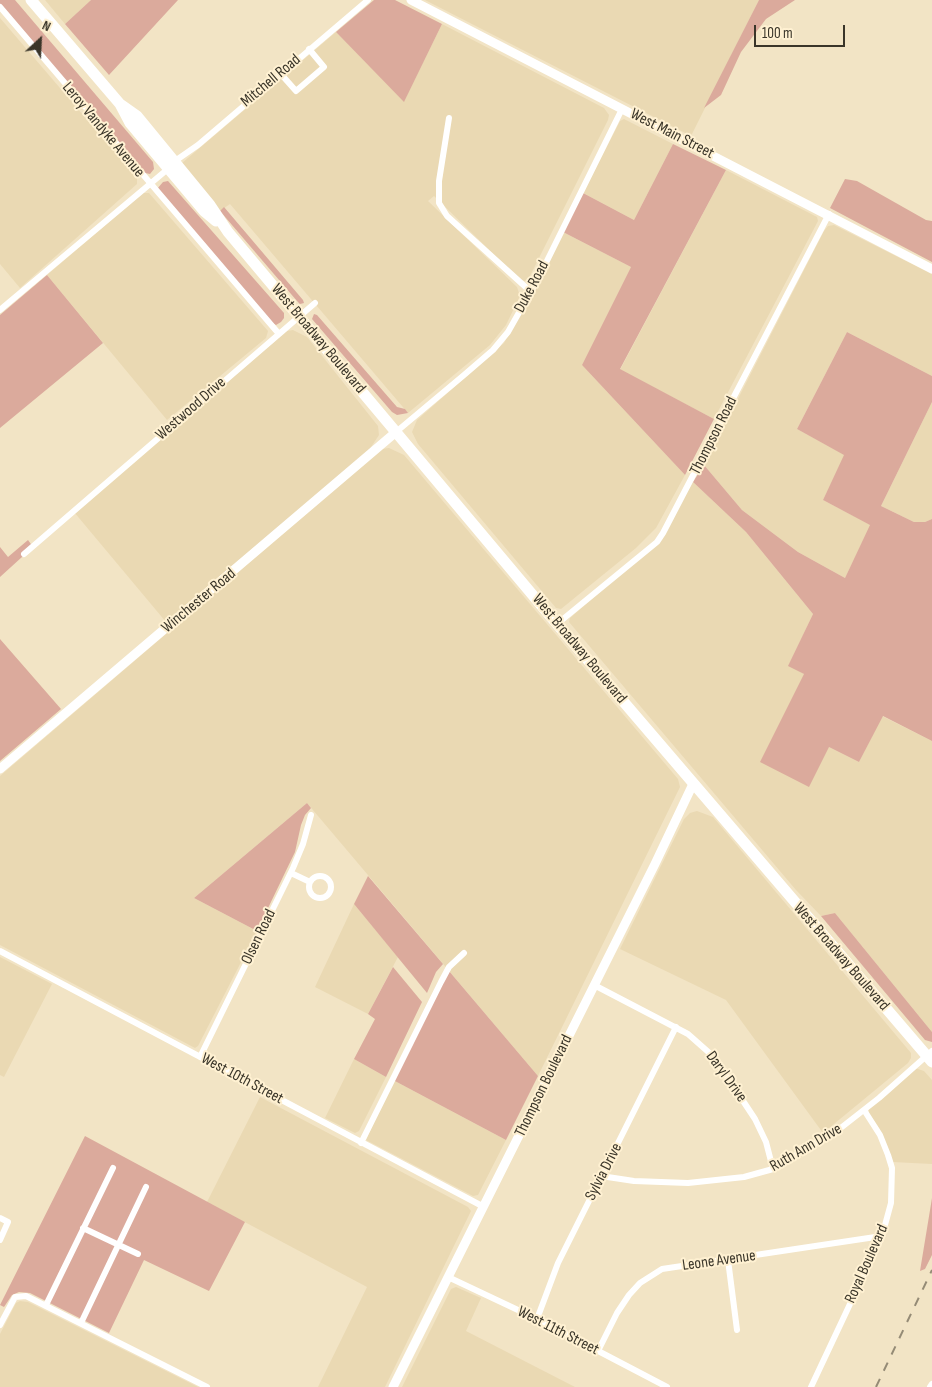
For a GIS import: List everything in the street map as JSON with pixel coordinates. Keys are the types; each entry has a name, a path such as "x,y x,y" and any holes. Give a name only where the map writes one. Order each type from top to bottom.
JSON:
{"highway":[{"name":"West Broadway Boulevard","path":"31,0 120,104 130,123 172,164 204,211 228,232 693,784 930,1056"}],"main road":[{"name":"West Main Street","path":"411,0 829,214 932,269"},
{"name":"Winchester Road","path":"0,769 396,432"},
{"name":"Thompson Boulevard","path":"393,1387 484,1208 693,784"}],"street":[{"name":"Mitchell Road","path":"0,310 368,0"},
{"name":"Leroy Vandyke Avenue","path":"0,7 149,184 279,334"},
{"path":"280,73 296,91 324,67 309,49"},
{"name":"Duke Road","path":"396,432 498,344 508,332 622,109"},
{"path":"449,118 439,181 439,203 447,216 530,292"},
{"name":"Thompson Road","path":"557,624 657,542 663,534 829,214"},
{"name":"Westwood Drive","path":"24,554 315,303"},
{"name":"Olsen Road","path":"200,1057 290,873 303,844 311,815"},
{"path":"290,873 310,882"},
{"name":"West 10th Street","path":"0,951 484,1208"},
{"path":"361,1143 449,967 464,953"},
{"name":"Daryl Drive","path":"594,985 676,1027 699,1043 714,1057 736,1088 766,1142 774,1169"},
{"name":"Sylvia Drive","path":"537,1319 558,1264 676,1027"},
{"name":"Ruth Ann Drive","path":"601,1176 634,1181 688,1183 744,1178 774,1169 842,1127 930,1056"},
{"name":"Royal Boulevard","path":"811,1387 882,1236 891,1203 892,1168 880,1135 864,1110"},
{"path":"46,1305 113,1168"},
{"path":"80,1323 146,1188"},
{"path":"0,1218 8,1222 0,1240"},
{"path":"84,1228 138,1254"},
{"name":"Leone Avenue","path":"598,1351 621,1307 640,1283 650,1275 662,1270 882,1236"},
{"path":"728,1260 737,1330"},
{"name":"West 11th Street","path":"448,1277 537,1319 667,1387"},
{"path":"0,1325 12,1301 15,1297 22,1295 46,1305 207,1387"}],"shaded area":[{"path":"0,0 15,0 153,162 154,169 150,174 145,173 0,5"},
{"path":"45,0 91,0 65,24"},
{"path":"91,0 178,0 109,75 65,24"},
{"path":"374,0 395,0 442,24 404,102 336,32"},
{"path":"425,0 759,0 691,136"},
{"path":"759,0 795,0 766,19 741,52 721,95 704,108"},
{"path":"0,18 137,178 137,184 20,288 0,264"},
{"path":"442,24 604,108 609,115 529,278 525,281 520,280 434,196 428,201 517,287 520,296 506,325 490,345 408,413 230,204 220,211 182,163 336,32 404,101"},
{"path":"624,119 673,144 634,220 583,193 620,121"},
{"path":"673,144 726,170 620,369 714,419 685,475 582,365 631,267 563,232 583,193 634,220"},
{"path":"726,170 817,217 818,221 714,419 620,370"},
{"path":"845,179 857,181 926,220 932,221 932,262 830,208"},
{"path":"168,181 284,313 284,318 281,322 276,325 270,322 157,189 163,182"},
{"path":"143,193 149,193 268,331 266,338 167,420 47,275"},
{"path":"224,207 304,303 300,304 297,301 220,211"},
{"path":"834,225 932,274 932,376 847,332 797,429 845,455 823,500 871,525 845,578 798,552 742,510 704,465 824,231 828,226"},
{"path":"563,232 631,267 582,365 685,475 656,528 636,548 561,609 556,608 418,444 412,432 417,420 504,343"},
{"path":"47,275 103,343 0,428 0,315"},
{"path":"314,314 317,315 397,407 405,409 408,413 397,415 392,412 312,319"},
{"path":"293,330 307,337 378,426 379,435 369,450 166,622 74,512 287,331"},
{"path":"847,332 932,376 932,402 881,506 914,522 925,522 932,519 932,741 883,716 859,762 829,747 809,787 760,762 804,674 788,666 813,614 746,532 693,482 704,465 742,510 798,552 845,578 870,525 823,500 844,455 797,429"},
{"path":"932,402 932,519 925,522 914,522 881,506"},
{"path":"389,448 404,455 678,779 680,787 538,1076 307,803 194,898 257,931 198,1046 195,1048 0,945 0,776 382,449"},
{"path":"693,482 746,532 813,614 789,665 804,674 829,747 859,762 882,716 932,741 932,1032 835,913 821,916 796,890 569,622 570,618 649,549 664,531"},
{"path":"28,540 33,547 0,577 0,547 8,557"},
{"path":"0,639 61,709 0,761"},
{"path":"307,803 311,808 305,815 301,825 295,852 257,931 194,898"},
{"path":"697,811 713,817 911,1053 908,1063 823,1133 726,1000 620,949 684,819 690,813"},
{"path":"368,876 443,964 436,972 427,993 354,904"},
{"path":"354,904 398,957 368,1014 315,987"},
{"path":"835,913 932,1032 932,1042 925,1040 821,916"},
{"path":"0,957 52,984 4,1077 0,1075"},
{"path":"393,967 422,1002 386,1077 354,1059 375,1019 368,1014"},
{"path":"449,971 538,1076 506,1140 393,1080"},
{"path":"354,1059 386,1077 359,1131 355,1133 325,1118"},
{"path":"915,1068 924,1071 932,1080 932,1164 893,1162 879,1128 869,1114 869,1108"},
{"path":"393,1080 506,1140 478,1195 473,1196 366,1140"},
{"path":"260,1097 468,1207 471,1211 385,1387 318,1387 367,1287 207,1202"},
{"path":"85,1136 245,1222 209,1291 144,1260 109,1333 30,1293 19,1292 12,1295 4,1307 0,1305"},
{"path":"932,1198 932,1255 925,1269 920,1271"},
{"path":"456,1287 481,1298 466,1331 575,1387 402,1387 451,1289"},
{"path":"20,1301 28,1302 198,1387 0,1387 0,1334 16,1303"}],"railway":[{"path":"876,1387 932,1270"}]}
